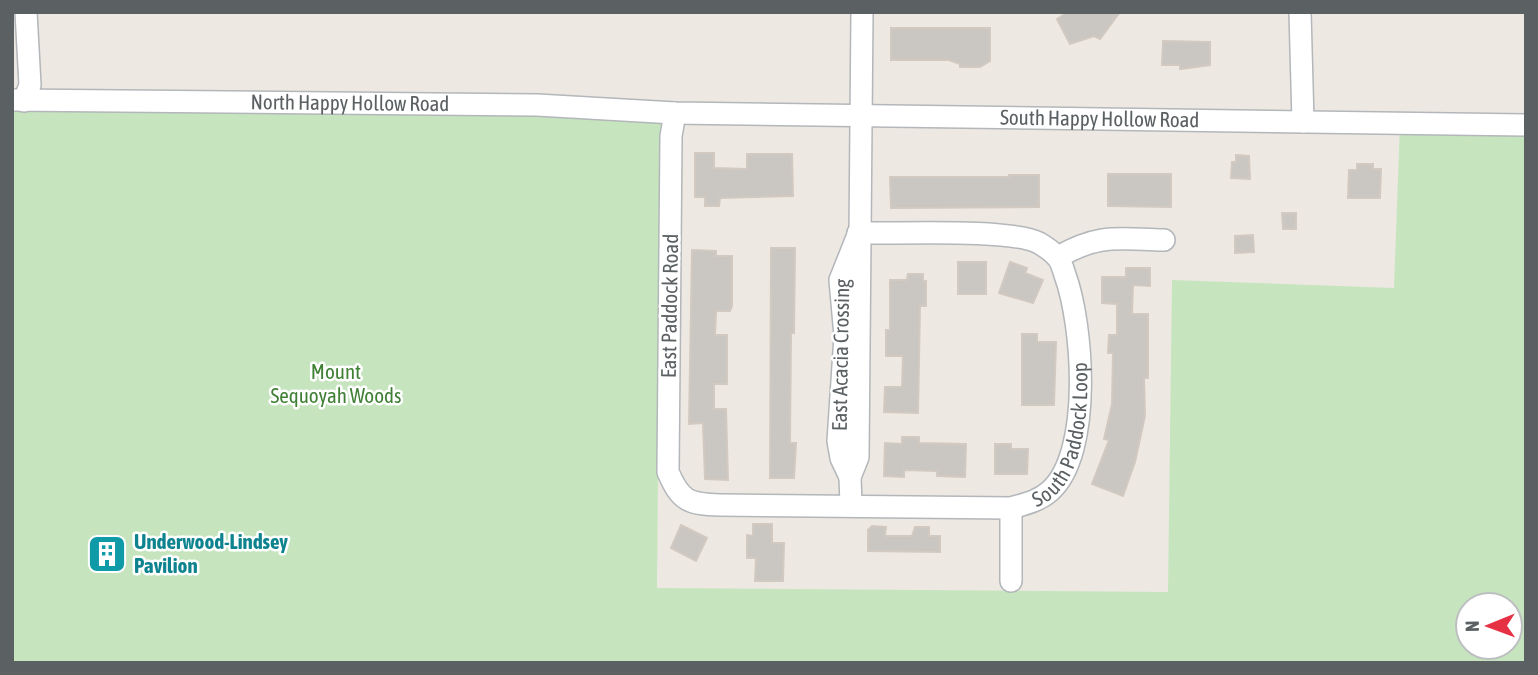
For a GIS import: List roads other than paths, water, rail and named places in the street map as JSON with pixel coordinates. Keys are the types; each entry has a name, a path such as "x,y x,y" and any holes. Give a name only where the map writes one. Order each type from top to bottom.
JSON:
{"street":[{"path":"18,101 30,85 26,12"},
{"name":"East Acacia Crossing","path":"851,505 850,477 858,457 862,12"},
{"path":"1300,12 1303,122"},
{"name":"North Happy Hollow Road","path":"18,101 537,105 675,113"},
{"name":"South Happy Hollow Road","path":"675,113 1526,125"},
{"name":"East Paddock Road","path":"675,113 671,136 668,472 682,496"},
{"path":"858,233 1025,238 1058,257 1084,242 1099,239 1164,240"},
{"name":"South Paddock Loop","path":"682,496 691,504 1011,508 1033,501 1051,490 1064,470 1072,445 1080,400 1081,338 1071,290 1058,257"},
{"path":"1011,508 1011,582"}],"place":[{"name":"Underwood-Lindsey Pavilion","path":"107,554"}],"park label":[{"name":"Mount Sequoyah Woods","path":"336,384"}]}
